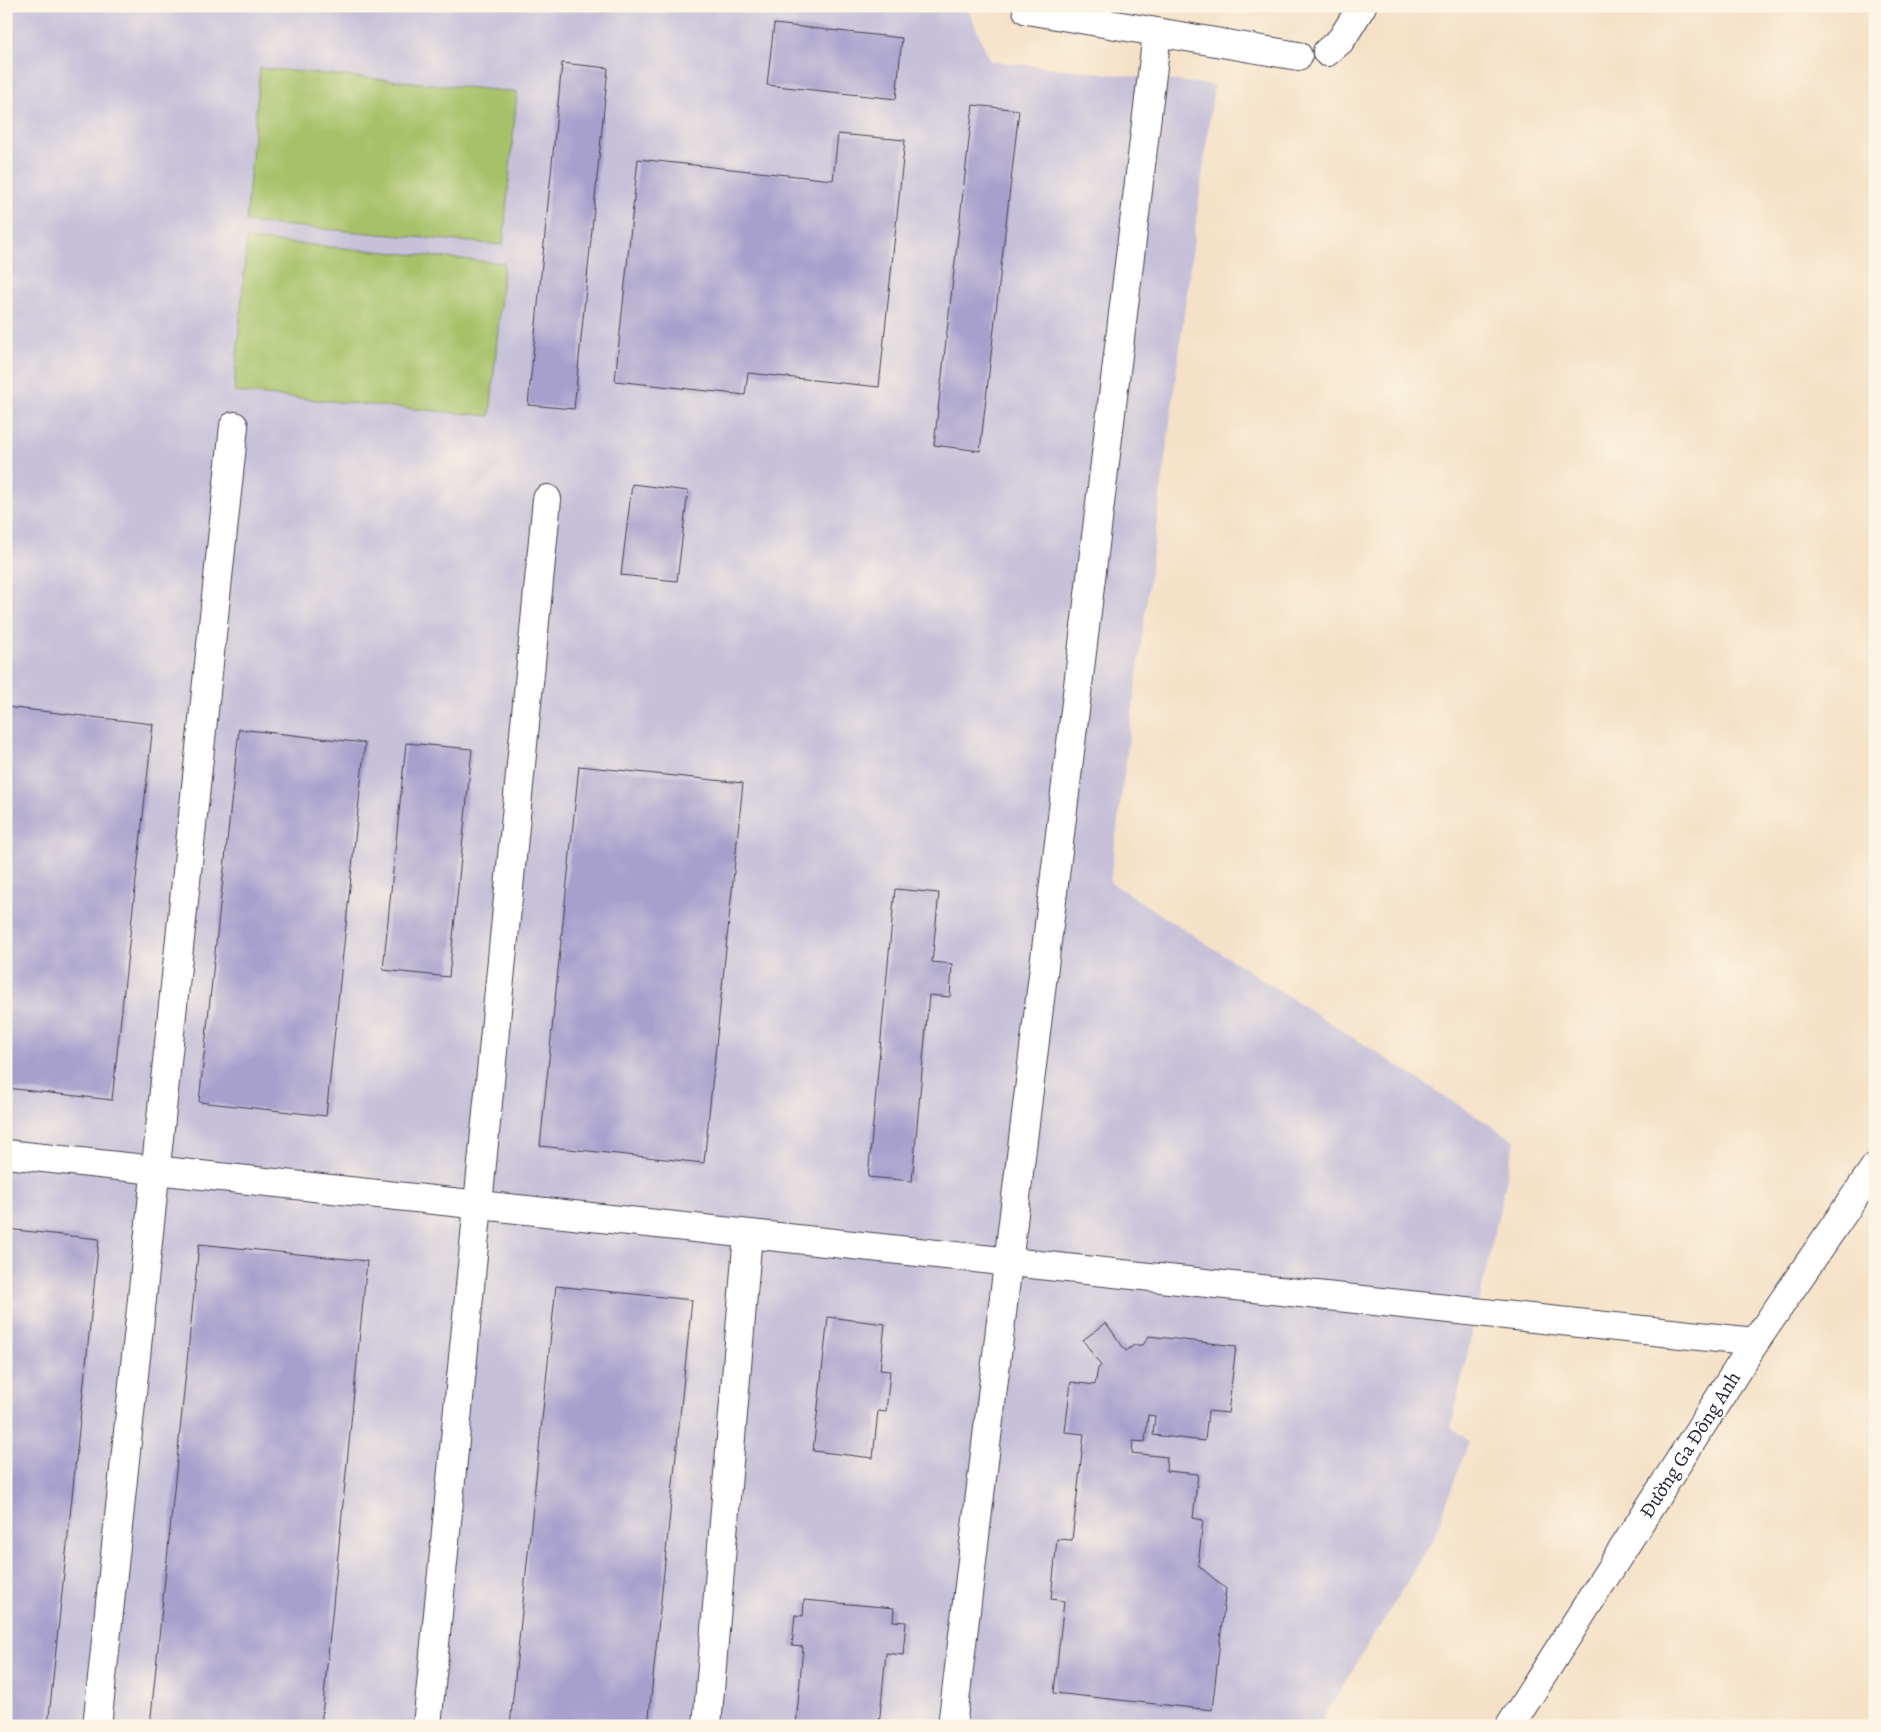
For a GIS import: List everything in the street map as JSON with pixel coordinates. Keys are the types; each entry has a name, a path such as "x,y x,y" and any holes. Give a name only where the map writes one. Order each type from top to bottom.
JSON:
{"street":[{"path":"1328,52 1341,40 1362,6"},
{"path":"1027,10 1298,56"},
{"path":"952,1726 1157,33"},
{"path":"97,1726 234,426"},
{"path":"427,1726 547,499"},
{"path":"6,1154 1755,1342"},
{"name":"Đường Ga Đông Anh","path":"1510,1726 1755,1342 1875,1166"},
{"path":"707,1726 748,1234"}],"shaded area":[{"path":"6,6 967,6 990,61 1214,85 1110,882 1515,1141 1451,1427 1469,1441 1433,1540 1318,1726 6,1726"}],"green space":[{"path":"260,68 517,92 503,245 246,222"},
{"path":"247,239 504,263 490,416 234,392"}],"building":[{"path":"774,24 902,38 896,99 767,85"},
{"path":"562,63 608,68 574,409 528,405"},
{"path":"973,105 1019,110 980,451 934,445"},
{"path":"838,134 905,140 879,387 748,373 745,395 615,381 638,159 833,180"},
{"path":"632,484 688,491 677,581 621,575"},
{"path":"6,707 153,724 112,1100 6,1088"},
{"path":"239,729 365,743 326,1116 199,1102"},
{"path":"406,743 472,749 449,977 383,970"},
{"path":"579,766 743,783 704,1163 540,1146"},
{"path":"895,889 939,893 932,962 952,964 950,997 929,995 912,1181 868,1177"},
{"path":"6,1229 99,1239 48,1726 6,1726"},
{"path":"199,1244 367,1261 321,1726 150,1726"},
{"path":"556,1286 692,1300 648,1726 510,1726"},
{"path":"828,1317 885,1324 880,1370 890,1371 886,1412 878,1411 873,1458 813,1451"},
{"path":"1106,1323 1126,1351 1134,1345 1143,1345 1149,1336 1236,1346 1228,1413 1208,1411 1205,1441 1153,1435 1155,1416 1148,1415 1145,1442 1133,1441 1132,1453 1167,1457 1166,1471 1198,1474 1193,1518 1203,1520 1198,1565 1226,1589 1212,1710 1054,1693 1064,1601 1051,1599 1057,1539 1072,1540 1084,1434 1065,1432 1071,1382 1095,1385 1098,1368 1101,1366 1083,1340"},
{"path":"804,1600 894,1608 893,1621 906,1622 903,1655 886,1653 879,1726 796,1726 803,1647 792,1646 795,1615 803,1616"}]}
